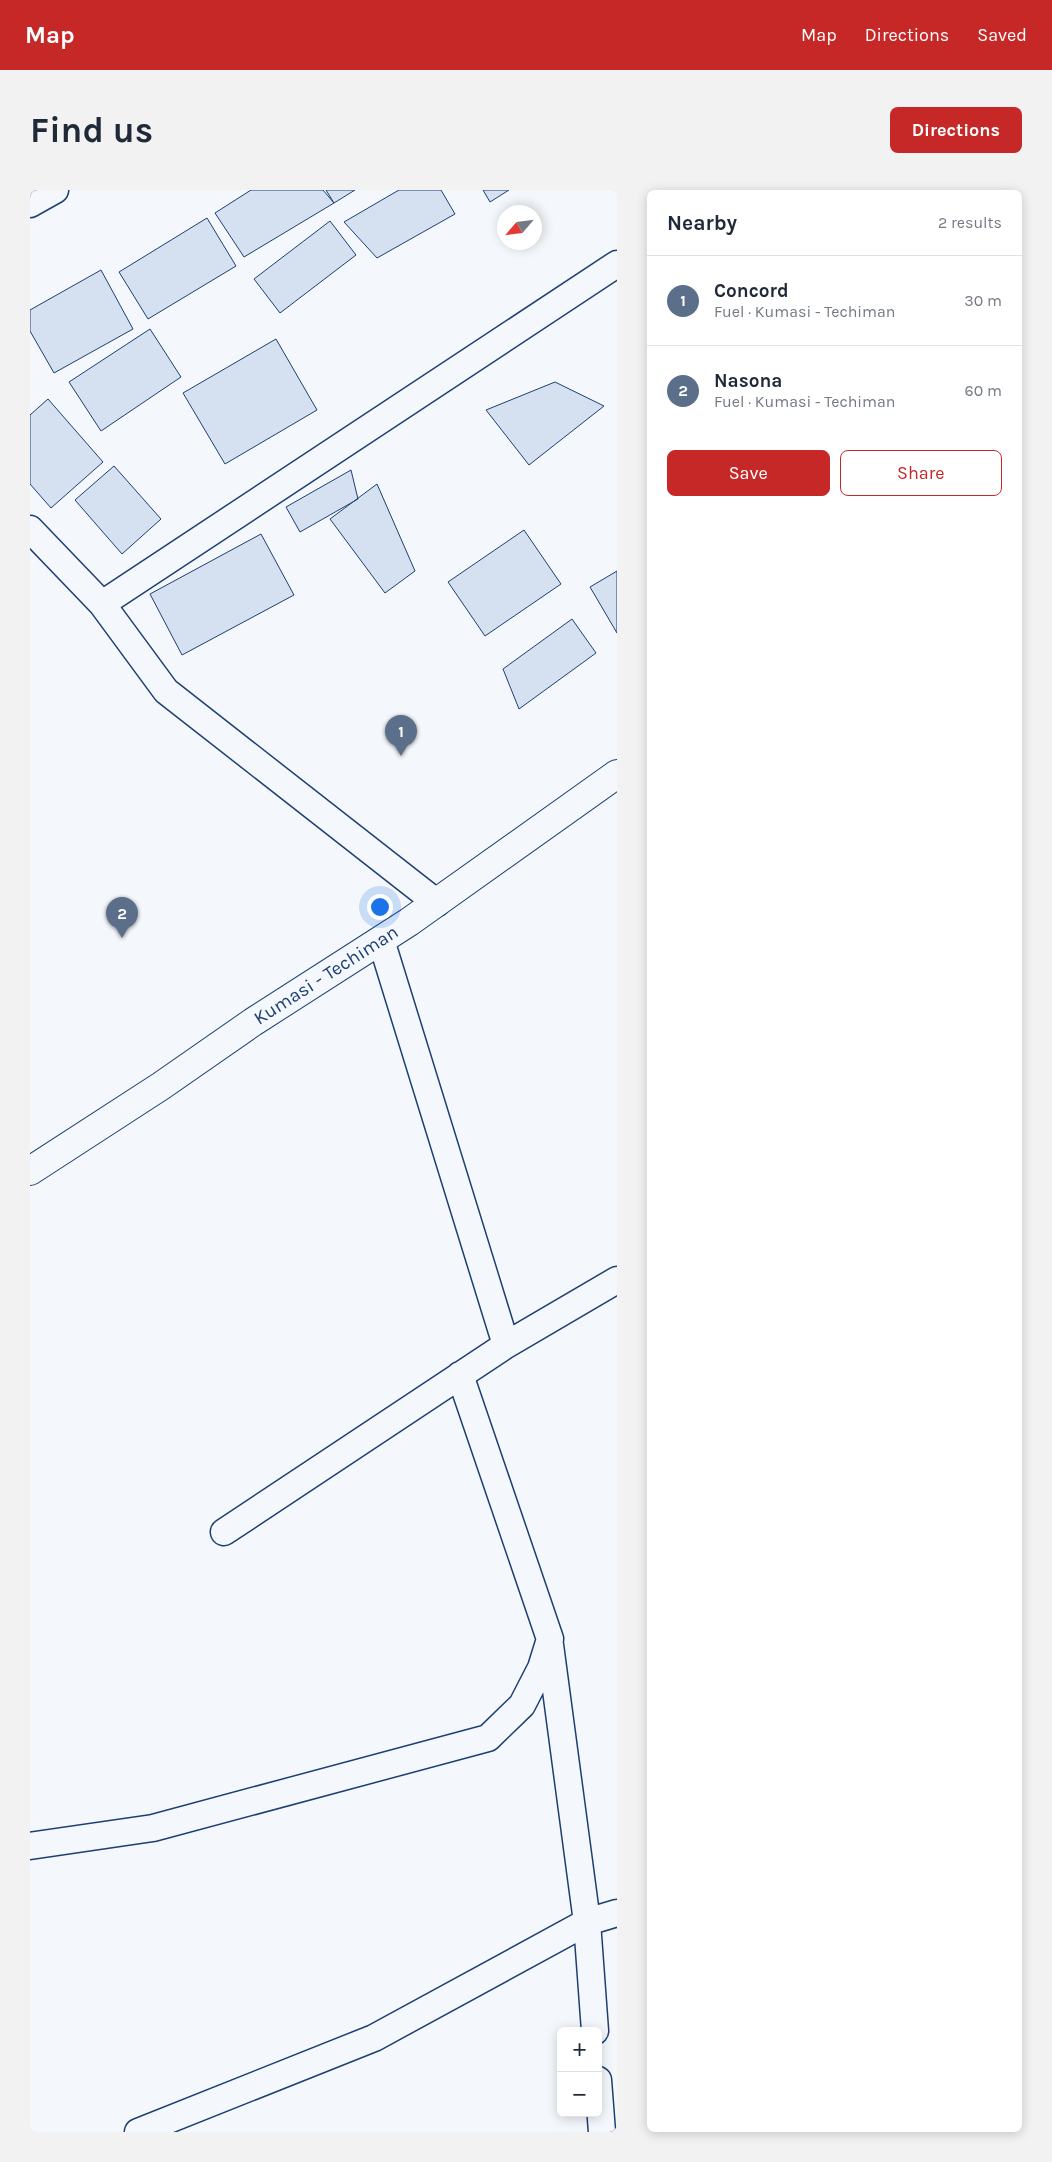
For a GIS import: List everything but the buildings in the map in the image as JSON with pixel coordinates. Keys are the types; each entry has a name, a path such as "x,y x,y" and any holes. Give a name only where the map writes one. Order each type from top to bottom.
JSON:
{"highway":[{"name":"Kumasi - Techiman","path":"30,1171 161,1086 253,1022 437,903 617,774"}],"street":[{"path":"30,204 55,190"},
{"path":"102,604 617,264"},
{"path":"30,529 102,604 166,691 437,903"},
{"path":"382,940 506,1345"},
{"path":"224,1532 506,1345 617,1280"},
{"path":"460,1375 550,1639 587,1922 595,2027"},
{"path":"30,1846 153,1828 488,1738 522,1705 541,1668 550,1639"},
{"path":"138,2132 374,2038 587,1922 617,1913"},
{"path":"601,2117 602,2132"}],"place":[{"name":"Concord","path":"401,756"},
{"name":"Nasona","path":"122,938"}]}
